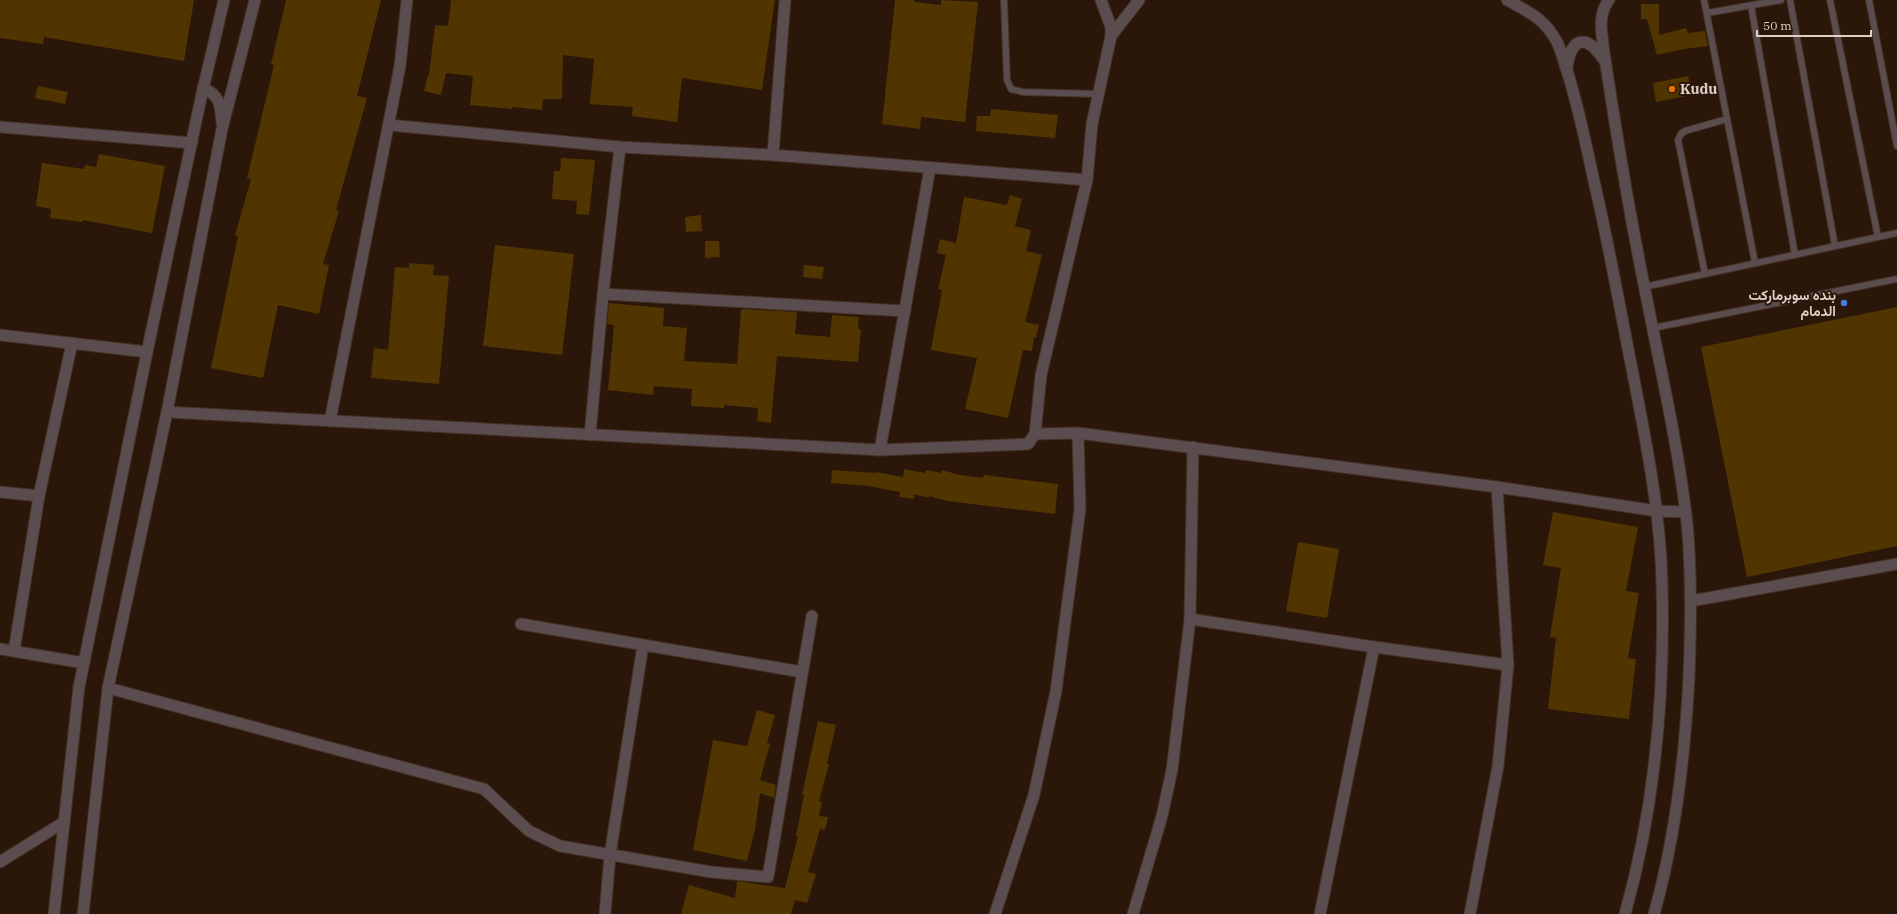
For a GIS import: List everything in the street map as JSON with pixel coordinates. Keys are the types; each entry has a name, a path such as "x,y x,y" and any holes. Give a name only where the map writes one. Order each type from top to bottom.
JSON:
{"street":[{"path":"54,914 79,687 147,352 202,93 224,0"},
{"path":"83,914 108,688 167,412 222,129 255,0"},
{"path":"330,421 400,66 407,0"},
{"path":"773,155 785,0"},
{"path":"167,412 880,450 1028,444 1035,434 1041,375 1087,180 1092,124 1111,36 1111,27 1101,0"},
{"path":"1111,36 1139,0"},
{"path":"1507,0 1539,18 1550,30 1558,45 1576,98 1604,225 1643,424 1657,511 1662,582 1662,658 1659,714 1644,829 1626,914"},
{"path":"1609,0 1603,8 1601,19 1605,62 1644,287 1678,452 1685,512 1692,601 1686,728 1681,786 1663,883 1654,914"},
{"path":"1567,70 1569,54 1573,46 1580,42 1588,42 1596,48 1605,62"},
{"path":"202,93 214,92 220,103 222,129"},
{"path":"389,125 620,147 773,155 1087,180"},
{"path":"0,127 192,143"},
{"path":"590,435 603,294 620,147"},
{"path":"880,450 930,168"},
{"path":"603,294 905,311"},
{"path":"0,335 147,352"},
{"path":"14,651 39,496 72,343"},
{"path":"1035,434 1078,433 1497,487 1657,511 1685,512"},
{"path":"995,914 1034,795 1056,691 1080,509 1078,433"},
{"path":"1133,914 1162,816 1172,770 1190,619 1193,447"},
{"path":"1470,914 1498,766 1508,665 1497,487"},
{"path":"0,492 39,496"},
{"path":"1692,601 1897,564"},
{"path":"108,688 484,790 529,831 560,846 711,872 768,877 812,616"},
{"path":"1190,619 1374,647 1508,665"},
{"path":"521,624 802,672"},
{"path":"605,914 610,855 643,645"},
{"path":"1320,914 1374,647"},
{"path":"0,649 84,662"},
{"path":"0,862 64,822"}],"lane":[{"path":"1004,0 1007,80 1011,89 1023,92 1098,94"},
{"path":"1704,0 1755,263"},
{"path":"1707,13 1781,0"},
{"path":"1790,0 1835,246"},
{"path":"1830,0 1878,237"},
{"path":"1869,0 1897,146"},
{"path":"1751,6 1795,255"},
{"path":"1706,274 1678,140 1681,134 1685,131 1727,119"},
{"path":"1644,287 1897,232"},
{"path":"1652,328 1897,279"}],"building":[{"path":"0,0 194,0 184,61 44,37 43,44 0,38"},
{"path":"286,0 381,0 357,96 367,98 336,210 339,211 323,264 329,265 319,314 278,305 263,378 211,368 238,236 235,235 251,179 247,178 274,65 271,64"},
{"path":"451,0 775,0 762,90 682,78 677,122 632,116 633,107 590,104 594,59 563,55 562,99 543,99 542,110 470,105 473,76 446,73 441,95 424,91 429,75 435,25 448,26"},
{"path":"895,0 914,0 914,2 941,5 941,0 978,2 965,122 921,117 920,129 882,124"},
{"path":"1641,4 1659,4 1659,35 1686,28 1688,33 1705,31 1708,46 1683,49 1657,55 1647,19 1641,19"},
{"name":"Kudu","path":"1688,76 1692,95 1656,102 1653,83"},
{"path":"38,86 68,92 65,104 35,98"},
{"path":"991,109 1058,115 1055,138 976,131 977,116 990,116"},
{"path":"99,154 165,166 152,233 83,220 82,222 50,218 51,209 36,206 42,163 84,169 85,165 96,167"},
{"path":"561,158 595,160 589,215 576,214 577,201 552,199 554,171 560,171"},
{"path":"1010,195 1022,199 1015,226 1031,230 1026,251 1042,255 1025,322 1039,325 1036,338 1034,337 1032,351 1023,350 1008,418 965,409 977,358 931,350 942,290 938,289 946,255 937,253 940,239 956,243 964,197 1007,205"},
{"path":"701,215 702,231 686,232 685,217"},
{"path":"705,241 719,241 720,257 705,258"},
{"path":"495,245 574,254 562,355 483,346"},
{"path":"409,263 434,265 433,275 449,276 439,384 371,378 374,348 388,350 395,267 409,268"},
{"path":"804,265 824,267 822,279 803,277"},
{"path":"609,303 664,308 663,326 687,328 684,361 737,364 741,309 797,312 795,334 830,337 832,315 859,317 858,329 861,330 858,362 777,356 771,423 757,421 758,408 724,405 724,408 691,406 692,389 654,386 653,395 608,390 614,325 607,324"},
{"path":"1897,307 1897,546 1747,577 1701,347"},
{"path":"904,469 925,473 926,470 941,473 942,470 960,475 983,478 984,475 1058,484 1055,514 947,501 914,494 914,499 899,497 900,492 868,486 831,483 832,470 876,472 903,477"},
{"path":"1553,512 1638,527 1626,591 1639,593 1628,658 1636,659 1629,719 1548,709 1556,638 1550,637 1561,568 1543,565"},
{"path":"1298,542 1339,549 1327,618 1286,611"},
{"path":"757,710 775,715 767,743 770,744 760,780 776,785 774,798 760,793 755,830 747,861 693,850 713,740 747,746"},
{"path":"818,721 836,725 827,764 829,764 819,801 822,802 819,816 828,817 825,830 820,829 808,872 816,874 807,903 795,900 791,914 681,914 689,885 735,898 737,881 785,888 798,836 796,836 804,795 802,795"}],"place":[{"name":"Kudu","path":"1672,89"},
{"name":"بنده سوبرماركت الدمام","path":"1844,303"}]}
